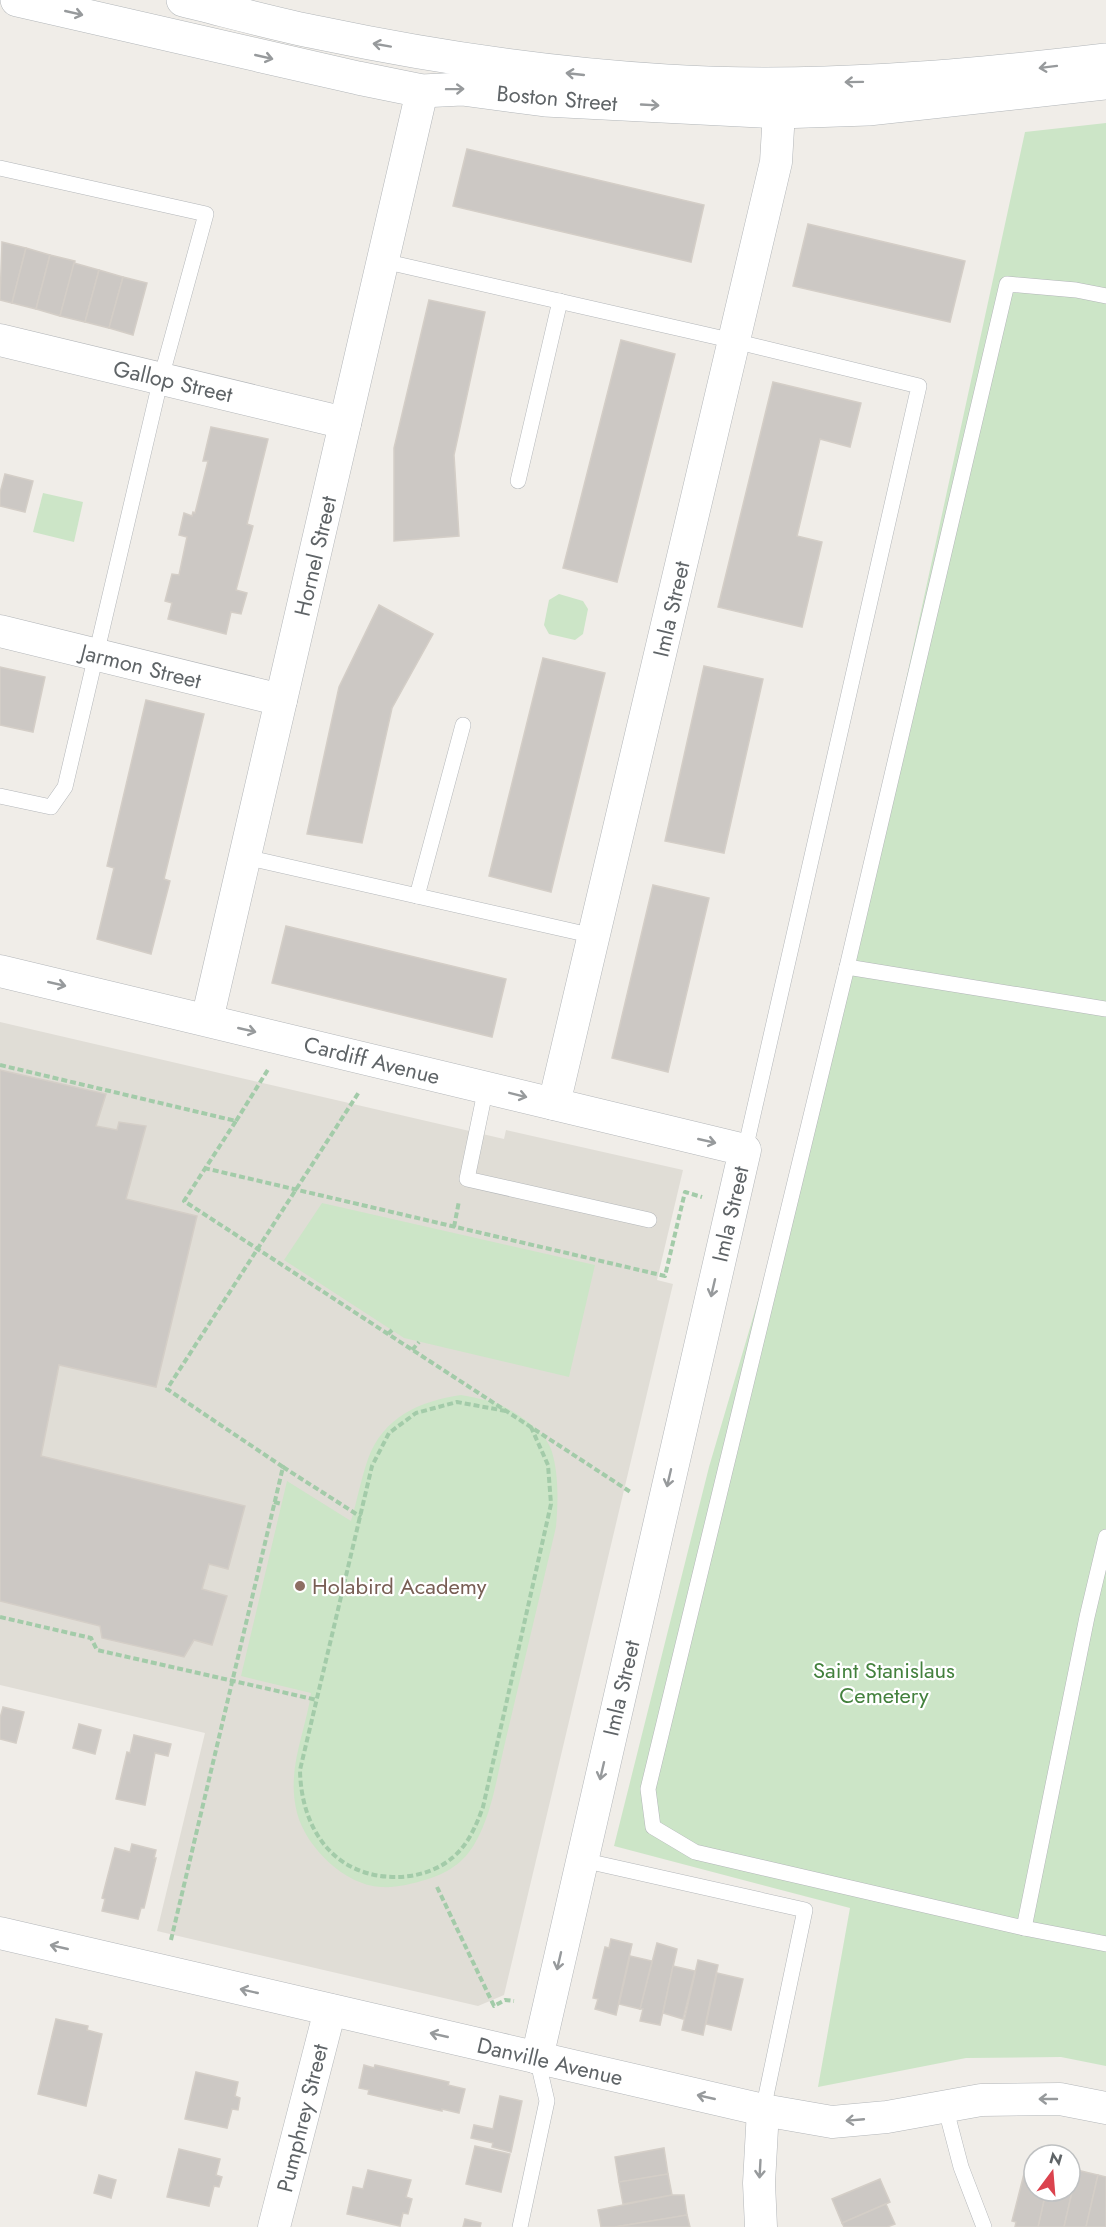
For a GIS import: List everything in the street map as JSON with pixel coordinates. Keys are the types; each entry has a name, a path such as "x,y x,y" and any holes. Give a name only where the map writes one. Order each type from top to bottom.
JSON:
{"main road":[{"name":"Boston Street","path":"17,0 346,76 423,91 462,88 545,100 779,112 868,109 1106,83"},
{"name":"Boston Street","path":"183,0 319,33 430,54 518,67 669,81 771,83 869,81 1006,72 1106,60"}],"street":[{"name":"Hornel Street","path":"207,1020 423,91"},
{"name":"Imla Street","path":"554,1104 776,162 779,112"},
{"name":"Gallop Street","path":"0,340 345,423"},
{"name":"Jarmon Street","path":"0,631 281,700"},
{"name":"Cardiff Avenue","path":"0,971 745,1150"},
{"name":"Imla Street","path":"537,2058 745,1150"},
{"name":"Danville Avenue","path":"0,1933 763,2110 832,2122 887,2117 981,2100 1060,2099 1106,2108"},
{"name":"Pumphrey Street","path":"274,2227 330,2010"},
{"path":"761,2227 759,2183 763,2110"}],"lane":[{"path":"0,168 206,214 160,378 65,787 51,807 0,796"},
{"path":"383,261 734,340 919,386 745,1150"},
{"path":"1106,296 1076,290 1007,284 848,967 648,1789 653,1827 694,1852 1024,1928 1106,1944"},
{"path":"518,481 560,301"},
{"path":"417,896 463,725"},
{"path":"245,857 594,936"},
{"path":"848,967 1106,1009"},
{"path":"486,1087 467,1179 649,1220"},
{"path":"1024,1928 1085,1628 1106,1537"},
{"path":"582,1860 805,1910 763,2110"},
{"name":"Imla Street","path":"520,2227 548,2100 537,2058"},
{"path":"945,2106 961,2167 984,2227"}],"path":[{"path":"0,1065 236,1121"},
{"path":"258,1086 184,1201 632,1493"},
{"path":"360,1517 167,1389 361,1089"},
{"path":"204,1168 665,1276 685,1192 702,1197"},
{"path":"292,1272 296,1268"},
{"path":"388,1334 392,1330"},
{"path":"412,1350 419,1342"},
{"path":"506,1411 457,1402 416,1413 389,1433 372,1466 300,1770 300,1792 305,1813 327,1850 348,1865 377,1877 410,1877 429,1871 451,1859 474,1830 483,1807 551,1504 548,1465 531,1427"},
{"path":"171,1944 283,1467"},
{"path":"274,1502 282,1504"},
{"path":"0,1617 91,1638 97,1650 317,1701"},
{"path":"240,1647 248,1648"},
{"path":"437,1887 494,2006 505,2000 514,2001"}],"shaded area":[{"name":"Holabird Academy","path":"0,1022 504,1139 506,1130 683,1170 657,1280 673,1284 504,1995 478,2006 157,1931 205,1733 0,1685"}],"green space":[{"name":"Saint Stanislaus Cemetery","path":"1106,123 1106,2066 1061,2057 966,2058 818,2087 850,1908 614,1846 709,1467 809,1127 1025,132"},
{"path":"43,493 83,502 74,542 33,532"},
{"path":"559,594 583,601 588,609 583,634 575,640 549,634 544,625 549,600"},
{"path":"322,1203 595,1265 569,1377 404,1338 284,1260"},
{"path":"461,1395 501,1405 528,1422 549,1444 557,1480 556,1527 493,1794 481,1832 471,1850 460,1862 433,1878 392,1887 367,1885 341,1872 328,1862 309,1839 297,1813 294,1797 295,1767 311,1693 241,1676 287,1481 351,1521 368,1459 383,1432 393,1422 418,1407"}],"building":[{"path":"467,149 704,205 691,262 453,206"},
{"path":"808,224 965,261 950,322 793,286"},
{"path":"2,242 26,248 12,303 0,300"},
{"path":"26,248 50,255 36,309 12,303"},
{"path":"50,255 75,261 60,316 36,309"},
{"path":"74,263 99,270 85,322 60,316"},
{"path":"99,270 123,277 109,328 85,322"},
{"path":"123,277 147,283 133,335 109,328"},
{"path":"429,300 485,312 454,455 459,536 394,541 394,448"},
{"path":"621,340 675,354 617,582 563,568"},
{"path":"773,382 861,403 850,447 820,439 797,536 822,542 802,627 718,607"},
{"path":"211,427 268,439 247,524 253,526 236,590 247,593 241,614 231,612 226,634 168,619 172,603 165,601 172,574 179,575 187,537 179,535 184,513 192,516 193,512 195,513 208,461 203,461"},
{"path":"5,474 33,481 25,512 0,506 0,493"},
{"path":"379,605 433,634 392,708 362,843 307,834 339,687"},
{"path":"543,658 605,673 551,892 489,876"},
{"path":"704,666 763,679 724,853 665,841"},
{"path":"0,667 45,677 33,732 0,725"},
{"path":"146,700 204,714 164,879 170,881 151,954 97,939 114,868 107,866"},
{"path":"653,885 709,898 668,1072 612,1058"},
{"path":"286,926 506,979 492,1037 272,983"},
{"path":"0,1070 106,1094 96,1126 117,1130 119,1122 146,1126 126,1199 197,1216 156,1387 59,1365 41,1456 245,1506 228,1569 209,1564 202,1589 227,1596 212,1645 194,1640 184,1657 102,1638 100,1626 0,1601"},
{"path":"3,1707 24,1712 16,1743 0,1739 0,1718"},
{"path":"79,1724 101,1730 95,1754 73,1748"},
{"path":"134,1735 171,1744 168,1756 155,1753 145,1805 116,1799 127,1752 130,1753"},
{"path":"132,1844 156,1850 144,1908 141,1908 138,1919 102,1911 105,1899 102,1898 115,1848 130,1852"},
{"path":"611,1939 632,1944 616,2015 595,2009 598,1999 593,1998 605,1947 609,1948"},
{"path":"657,1943 677,1949 660,2025 640,2021 643,2009 640,2009"},
{"path":"630,1956 652,1961 640,2009 619,2004"},
{"path":"698,1960 718,1965 703,2035 682,2030"},
{"path":"673,1966 695,1971 683,2019 663,2013"},
{"path":"717,1973 743,1979 731,2030 706,2024"},
{"path":"56,2019 88,2026 87,2030 102,2034 86,2106 38,2094"},
{"path":"364,2065 374,2068 375,2065 449,2082 448,2085 465,2089 459,2113 368,2094 369,2090 359,2088"},
{"path":"196,2072 238,2082 235,2096 240,2098 238,2110 232,2109 227,2128 185,2119"},
{"path":"500,2096 522,2101 511,2152 492,2147 493,2143 471,2138 474,2125 493,2129"},
{"path":"475,2146 510,2154 501,2192 466,2184"},
{"path":"664,2148 668,2174 619,2182 615,2157"},
{"path":"179,2149 220,2159 216,2175 222,2177 219,2187 214,2186 209,2206 167,2197"},
{"path":"368,2170 411,2180 406,2197 412,2199 408,2214 403,2213 400,2226 347,2214 353,2187 363,2189"},
{"path":"1082,2171 1098,2175 1086,2227 1064,2227 1069,2203 1082,2203"},
{"path":"668,2174 672,2195 623,2204 619,2182"},
{"path":"99,2175 116,2180 111,2198 94,2193"},
{"path":"1098,2175 1106,2177 1106,2227 1086,2227"},
{"path":"880,2179 890,2202 842,2223 832,2199"},
{"path":"1022,2182 1022,2203 1043,2203 1038,2227 1015,2227 1016,2222 1012,2221"},
{"path":"672,2195 684,2195 687,2215 615,2227 601,2227 598,2210"},
{"path":"1043,2203 1069,2203 1064,2227 1038,2227"},
{"path":"886,2204 895,2224 887,2227 844,2227 842,2223"},
{"path":"687,2215 690,2227 615,2227"},
{"path":"465,2219 481,2223 480,2227 463,2227"}],"place":[{"name":"Holabird Academy","path":"300,1586"}]}
